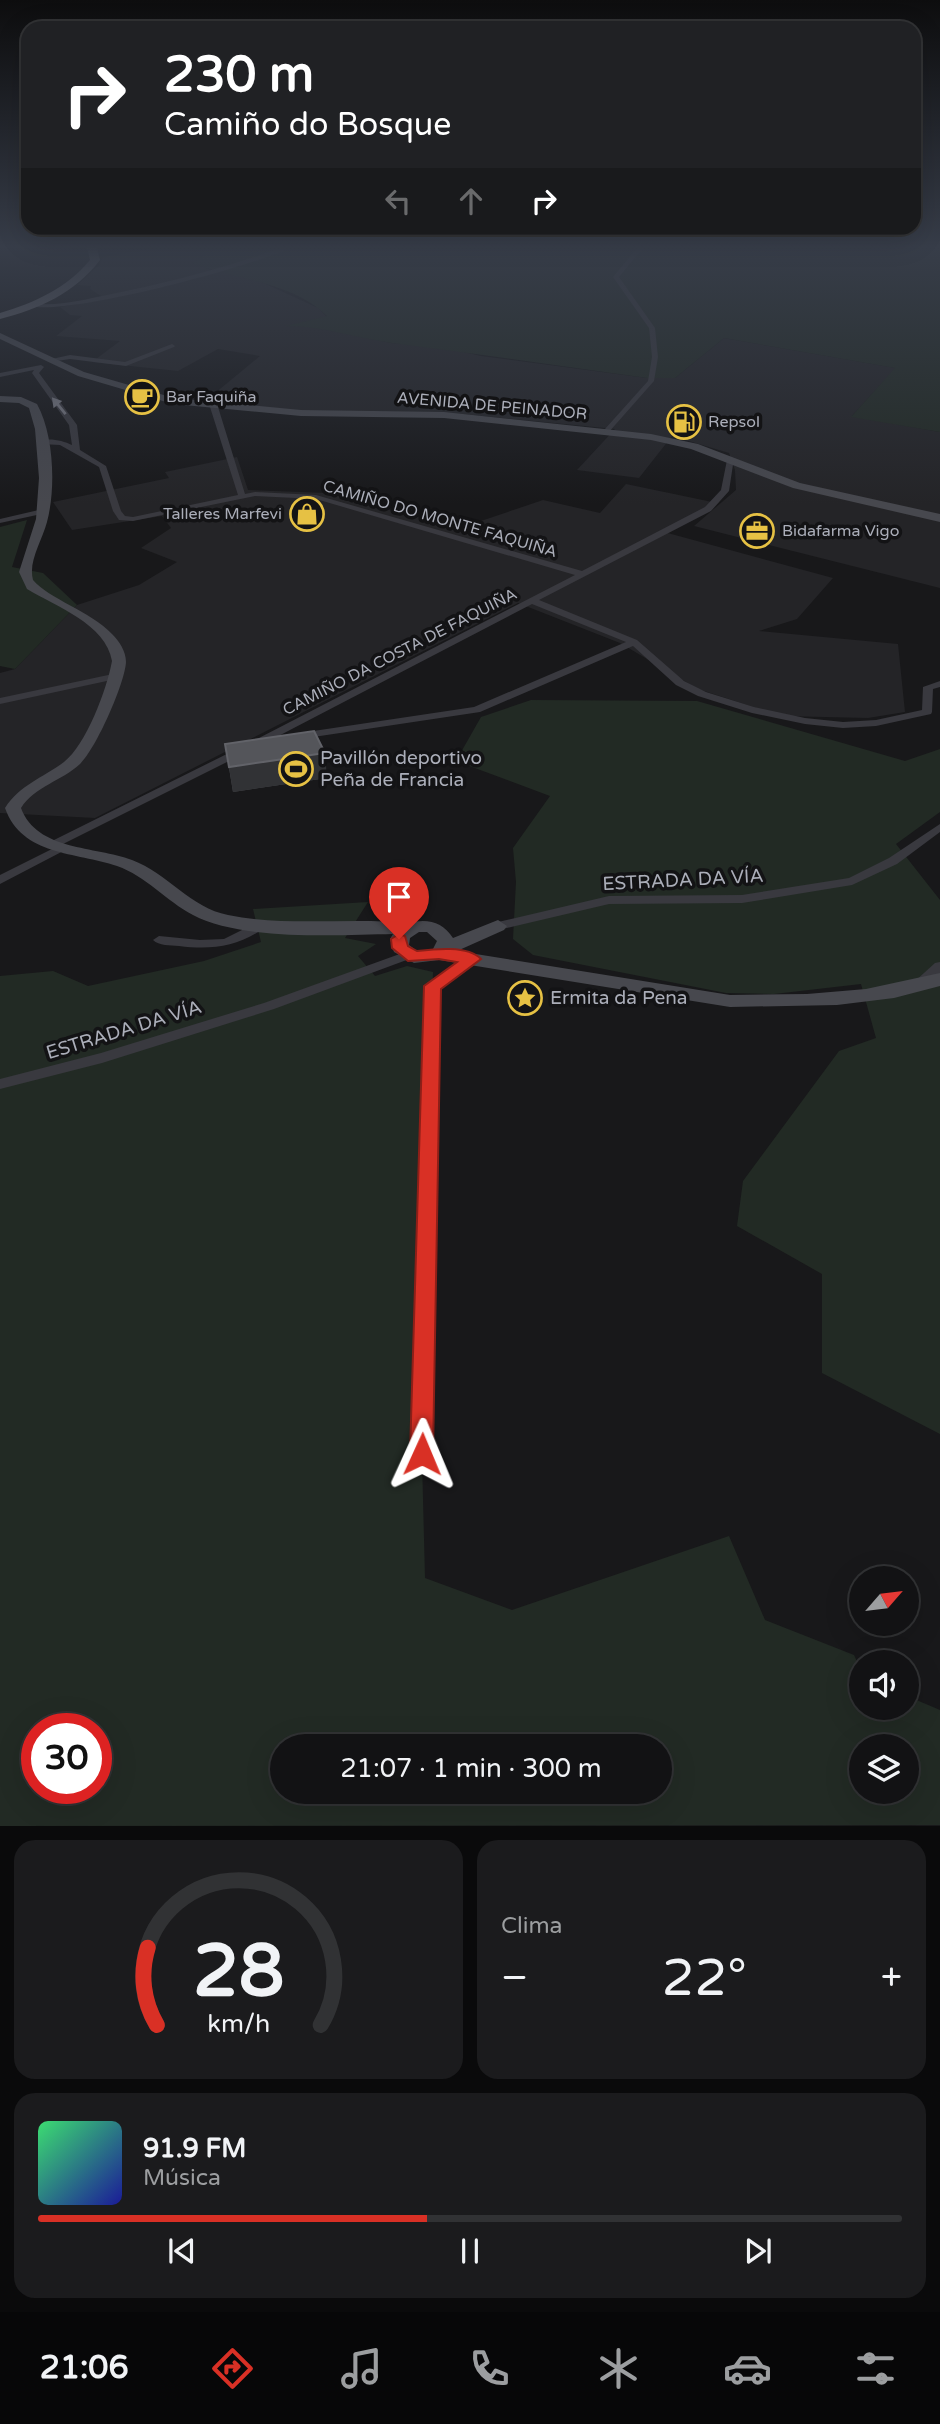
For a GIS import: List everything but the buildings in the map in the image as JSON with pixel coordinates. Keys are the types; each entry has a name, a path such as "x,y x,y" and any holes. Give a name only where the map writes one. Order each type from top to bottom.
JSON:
{"street":[{"path":"608,431 652,382 655,357 653,333"},
{"name":"AVENIDA DE PEINADOR","path":"5,339 48,363 141,392 214,407 302,413 444,415 608,431 694,446 797,486 940,518"},
{"path":"0,375 70,357 125,363 172,346"},
{"path":"48,363 35,373 73,425 76,450"},
{"path":"0,399 21,400 33,406 40,425 43,511 25,570 26,579 44,595 90,622 111,641 119,661 93,738 82,754 68,766 19,798 13,808 21,827 58,846 124,862 146,873 177,900 199,912 225,921 370,929 405,942 427,958 441,945 498,926"},
{"path":"214,407 242,496"},
{"name":"CAMIÑO DO MONTE FAQUIÑA","path":"41,442 62,443 103,466 122,518 133,519 242,496 316,497 340,501 582,574"},
{"name":"CAMIÑO DA COSTA DE FAQUIÑA","path":"58,846 717,503 725,492 731,460"},
{"path":"0,521 43,511"},
{"path":"532,601 634,642 680,683 702,694 752,710 804,721 876,723 927,712 928,687 940,684"},
{"path":"261,741 476,710 634,642"},
{"path":"0,701 113,677"},
{"name":"ESTRADA DA VÍA","path":"498,926 610,900 742,899 852,881 893,861 940,827"},
{"path":"0,880 58,846"},
{"path":"159,940 228,944 245,938 260,925"},
{"path":"405,942 425,926 441,945 473,959 730,1001 766,1003 901,991 940,979"},
{"name":"ESTRADA DA VÍA","path":"0,1084 80,1064 269,1006 375,965 405,942"},
{"path":"422,1454 432,986 473,959"},
{"path":"918,986 940,966"}],"shaded area":[{"path":"60,333 345,333 391,343 438,346 481,356 647,378 675,378 724,338 896,368 852,416 940,432 940,588 694,526 736,490 735,470 729,453 672,436 639,478 577,470 615,429 462,414 288,410 203,403 260,356 218,349 178,371 92,362 120,341 56,336"},
{"path":"340,333 940,333 940,432 851,417 895,368 724,338 675,378 647,378 392,343"},
{"path":"237,457 248,490 327,493 460,528 543,500 600,513 626,484 717,503 664,532 833,578 797,619 759,631 898,644 905,712 868,718 781,716 698,689 620,643 518,603 95,818 0,813 0,673 15,669 77,605 139,585 177,562 141,548 171,528 162,516 72,530 53,502 169,478 165,472"},
{"path":"27,520 12,567 43,573 77,605 15,669 0,666 0,527"},
{"path":"531,700 697,701 905,761 940,749 940,812 896,844 940,900 940,1434 822,1373 822,1274 737,1226 743,1181 839,1051 876,1038 861,984 774,994 726,993 533,955 513,939 516,882 513,848 550,796 456,761 481,717"},
{"path":"368,902 345,938 376,944 358,956 375,976 407,966 433,972 420,1380 425,1578 512,1610 729,1536 765,1620 849,1653 849,1720 919,1720 919,1701 940,1710 940,1825 0,1826 0,976 53,971 88,986 204,961 261,942 253,909"}],"place":[{"name":"Bar Faquiña","path":"142,397"},
{"name":"Repsol","path":"684,422"},
{"name":"Talleres Marfevi","path":"307,514"},
{"name":"Bidafarma Vigo","path":"757,531"},
{"name":"Pavillón deportivo Peña de Francia","path":"296,769"},
{"name":"Ermita da Pena","path":"525,998"}],"route":[{"path":"399,939 400,948 414,957 427,958 439,954 473,959 432,986 422,1454"}]}
